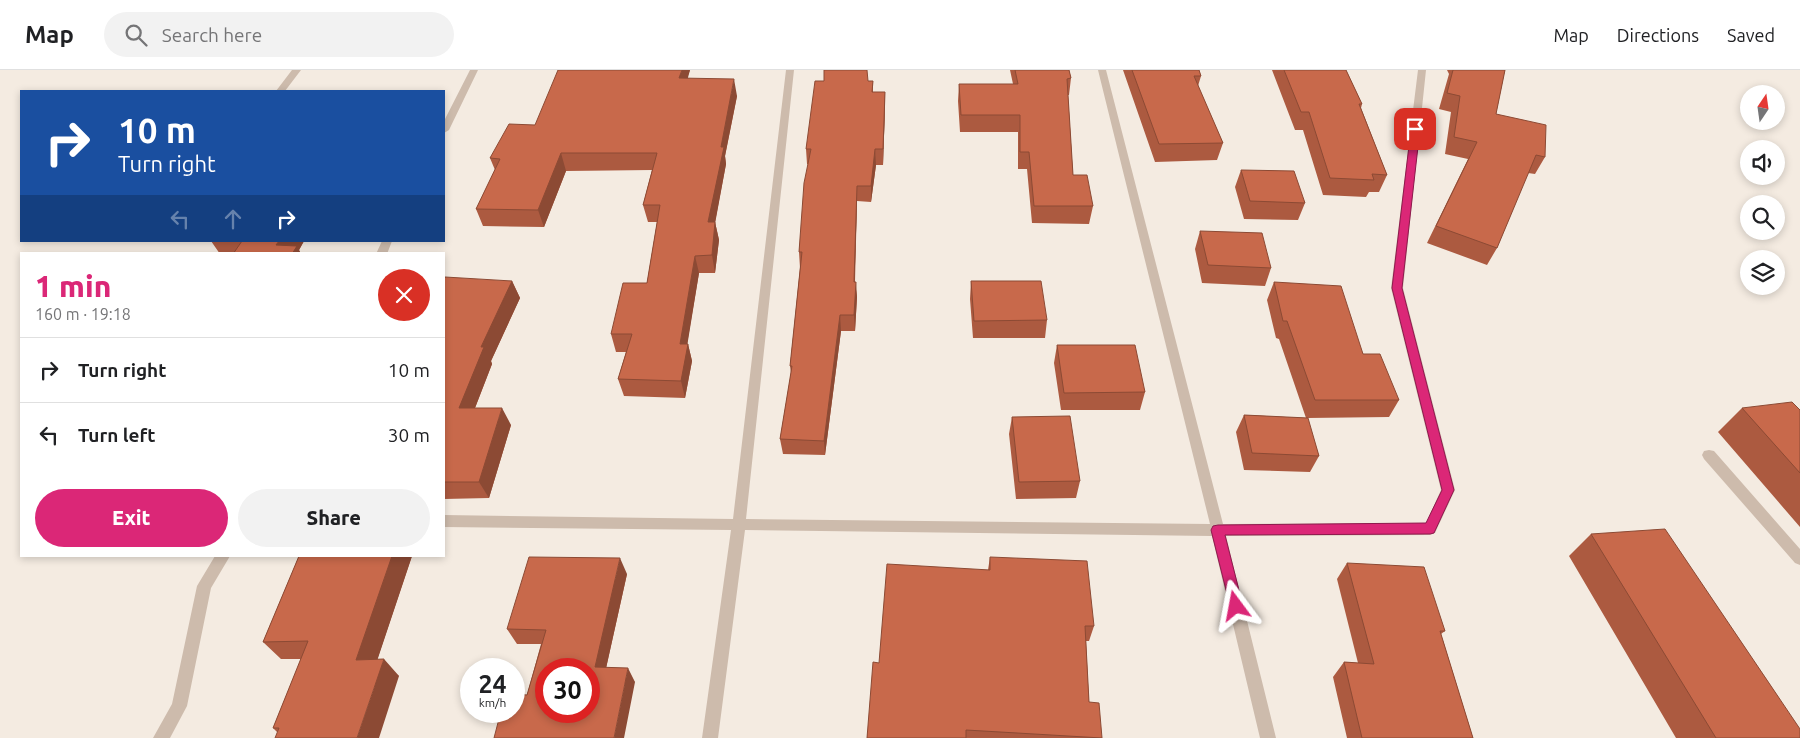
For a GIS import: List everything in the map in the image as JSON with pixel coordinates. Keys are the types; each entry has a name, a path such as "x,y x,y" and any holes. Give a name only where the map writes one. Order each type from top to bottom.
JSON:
{"street":[{"path":"281,90 297,70"},
{"path":"445,128 474,70"},
{"path":"710,738 739,524 790,70"},
{"path":"1102,70 1218,530 1268,738"},
{"path":"445,521 1218,530 1430,529 1448,490 1397,288 1422,70"},
{"path":"1709,455 1800,559"},
{"path":"161,738 179,706 204,586 222,557"}],"building":[{"path":"558,70 682,70 679,78 734,79 721,147 724,147 708,222 715,222 712,255 695,256 680,344 688,344 681,381 618,379 632,334 611,334 623,283 647,283 660,205 643,205 657,153 561,153 538,210 476,209 500,159 490,158 509,124 535,125"},
{"path":"824,70 867,70 868,81 873,81 872,92 885,92 883,149 875,149 871,186 857,186 854,315 840,315 824,441 780,439 792,366 790,366 802,252 799,252 804,183 811,149 806,149 815,81 824,81"},
{"path":"1015,70 1069,70 1071,78 1067,79 1073,175 1087,175 1093,206 1034,206 1029,152 1020,152 1020,115 961,115 959,84 1018,84"},
{"path":"1132,70 1199,70 1201,76 1194,76 1223,143 1159,144"},
{"path":"1284,70 1346,70 1362,104 1359,104 1387,175 1372,174 1374,180 1330,178 1309,112 1301,112"},
{"path":"1453,70 1505,70 1496,114 1546,125 1545,157 1536,155 1497,248 1436,226 1477,142 1454,137 1460,96 1447,93"},
{"path":"1241,170 1294,171 1305,203 1250,201"},
{"path":"1200,231 1262,233 1271,268 1208,265"},
{"path":"241,242 278,242 276,245 297,246 293,252 234,252"},
{"path":"445,277 512,281 481,347 484,347 459,408 502,408 479,482 445,482"},
{"path":"971,281 1041,281 1047,320 974,321"},
{"path":"1274,282 1341,286 1363,354 1380,354 1399,400 1315,400 1287,321 1283,321"},
{"path":"1057,345 1135,345 1145,392 1064,393"},
{"path":"1792,402 1800,410 1800,473 1742,408"},
{"path":"1244,415 1308,418 1319,456 1252,453"},
{"path":"1070,416 1080,481 1019,482 1012,417"},
{"path":"1665,529 1800,729 1800,738 1716,738 1591,534"},
{"path":"299,557 392,557 356,660 384,659 357,738 275,738 279,728 273,728 308,641 263,642"},
{"path":"529,557 620,558 597,658 538,658 546,630 507,629"},
{"path":"990,557 1087,561 1094,626 1085,626 1089,702 1099,703 1102,738 966,730 966,738 867,738 873,662 879,663 887,564 990,570"},
{"path":"1347,563 1424,567 1445,631 1440,631 1473,738 1362,738 1344,662 1374,664"},
{"path":"600,667 628,668 614,738 494,738 498,723 525,723 525,695 527,695 535,668 535,723 600,723"}],"route":[{"path":"1236,606 1218,530 1430,529 1448,490 1397,288 1415,129"}]}
